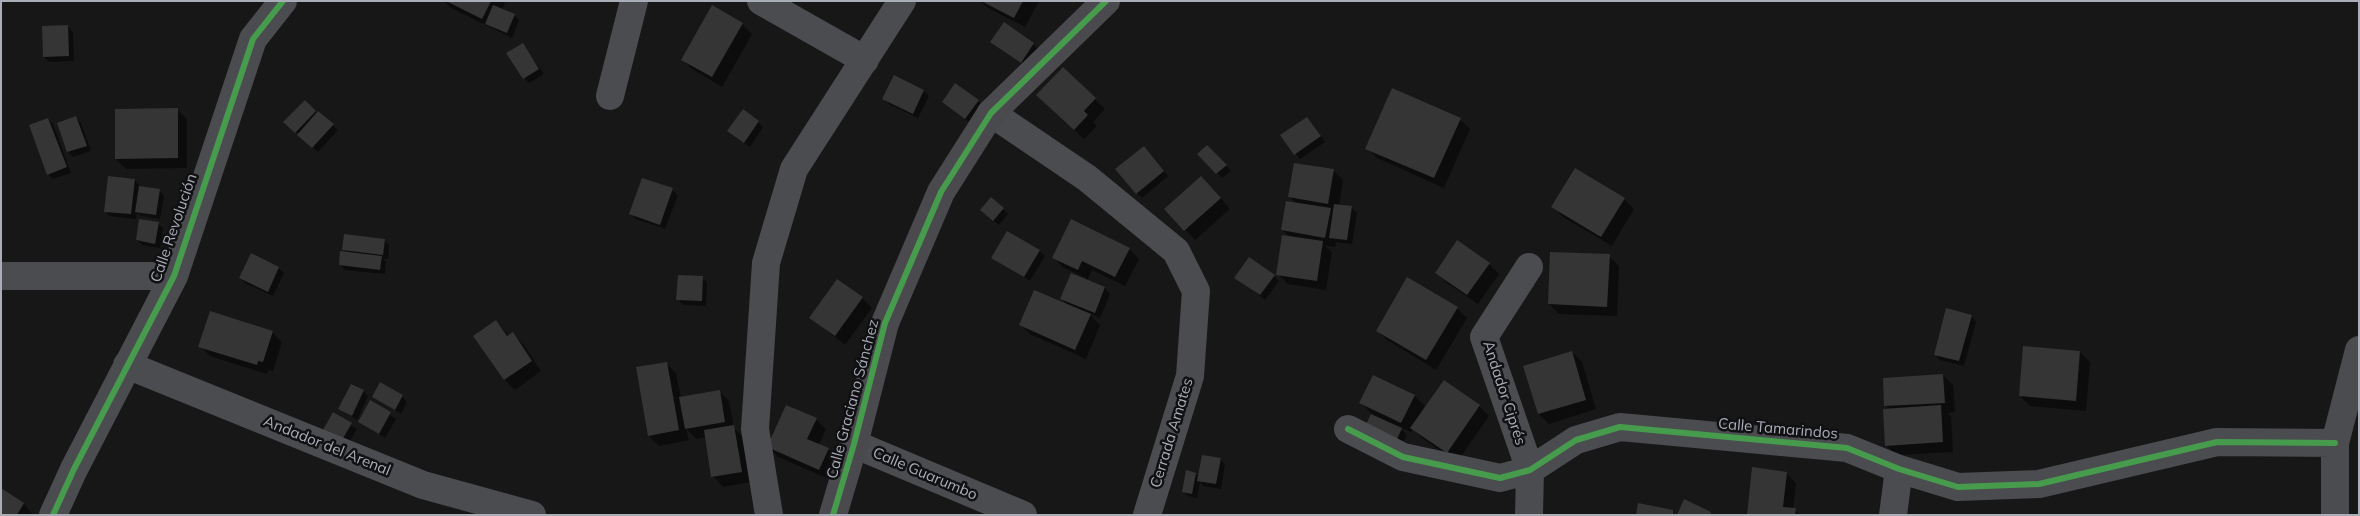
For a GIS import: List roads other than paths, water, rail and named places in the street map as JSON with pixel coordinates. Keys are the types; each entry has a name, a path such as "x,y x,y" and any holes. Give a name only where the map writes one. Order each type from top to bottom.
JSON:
{"street":[{"name":"Calle Revolución","path":"53,515 127,365 174,276 253,39 283,1"},
{"path":"610,96 634,1"},
{"path":"761,1 865,60"},
{"path":"769,515 756,429 766,263 794,169 902,1"},
{"name":"Calle Graciano Sánchez","path":"833,515 854,444 885,323 941,192 992,113 1106,1"},
{"name":"Cerrada Amates","path":"992,113 1087,178 1176,251 1196,291 1190,376 1147,515"},
{"name":"Andador Ciprés","path":"1529,267 1484,337 1530,470"},
{"path":"1,276 174,276"},
{"path":"2335,515 2335,443 2359,350"},
{"name":"Andador del Arenal","path":"127,365 423,485 532,515"},
{"name":"Calle Tamarindos","path":"1348,429 1404,457 1500,478 1530,470 1576,440 1620,427 1847,448 1899,469 1958,487 2039,484 2218,442 2335,443"},
{"name":"Calle Guarumbo","path":"854,444 1022,515"},
{"path":"1893,515 1899,469"},
{"path":"1528,515 1530,470"}]}
